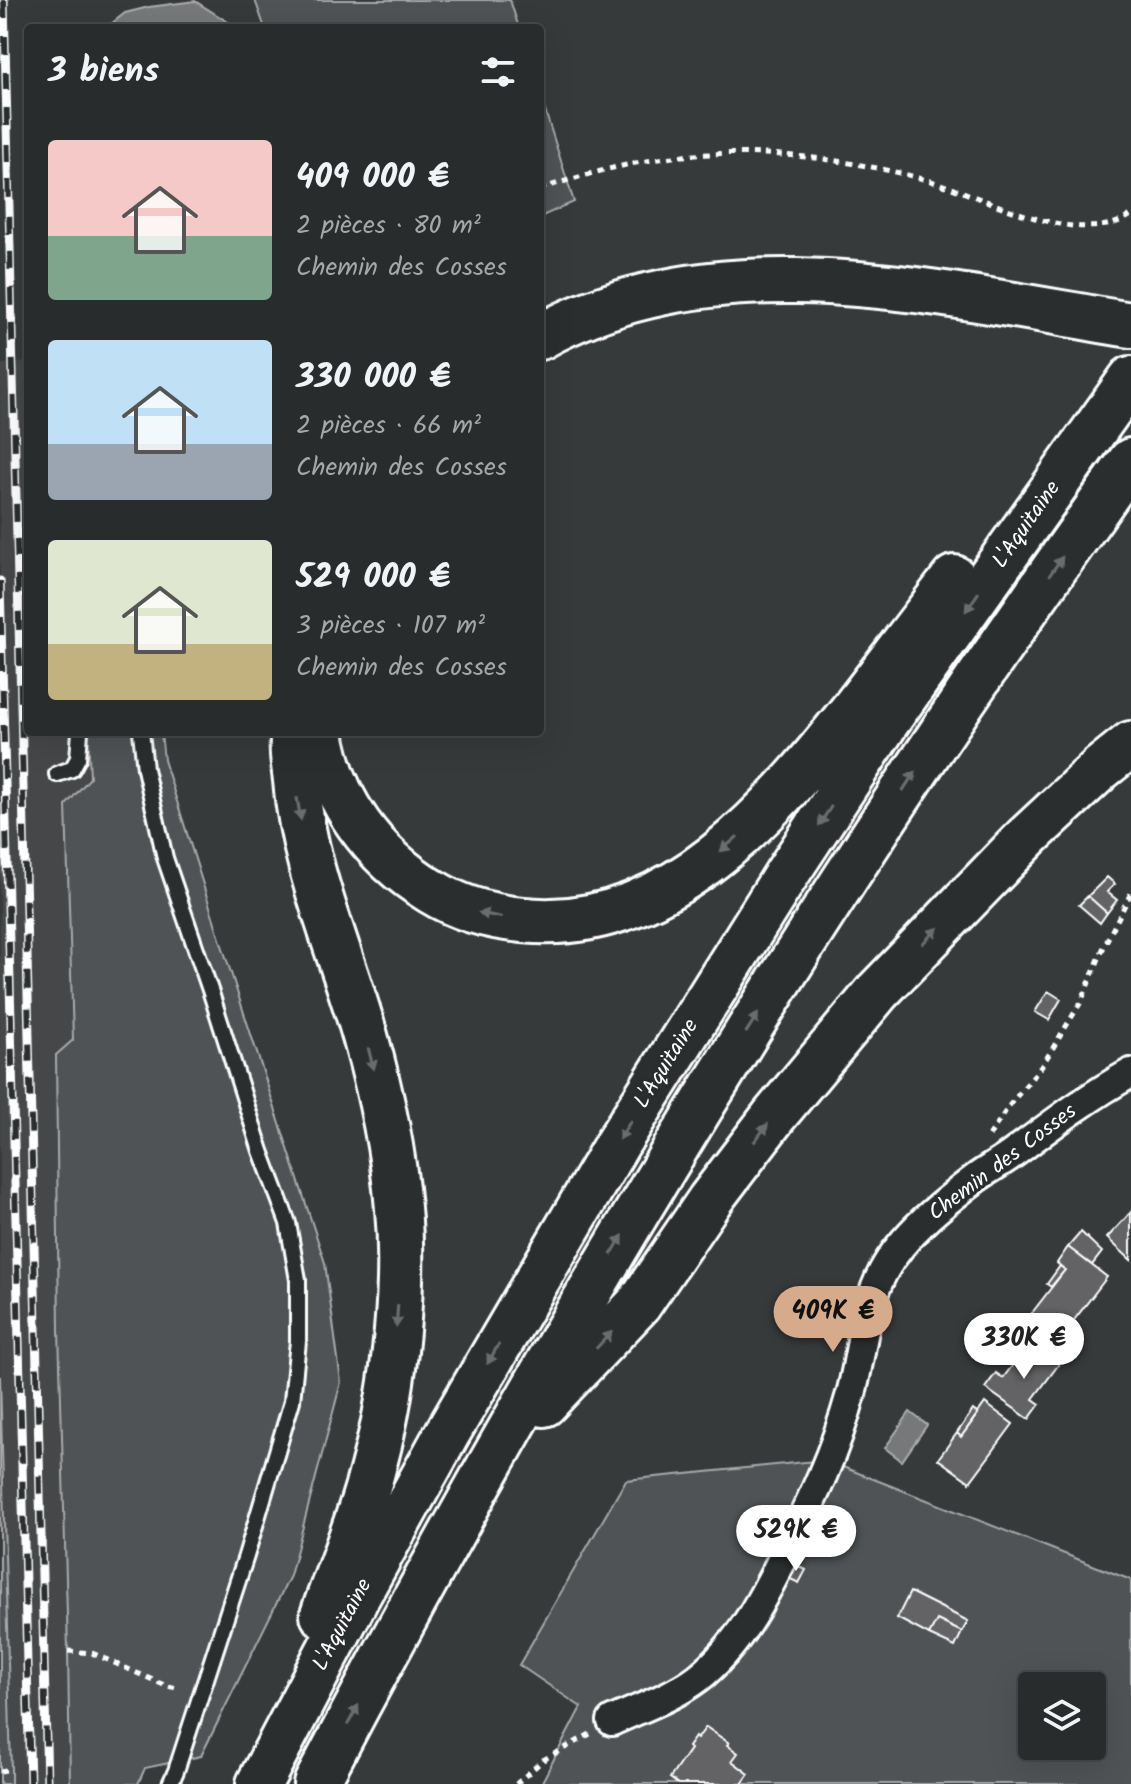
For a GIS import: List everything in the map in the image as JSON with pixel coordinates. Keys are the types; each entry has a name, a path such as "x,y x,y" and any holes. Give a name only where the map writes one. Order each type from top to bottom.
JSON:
{"highway":[{"path":"544,335 629,300 698,286 751,282 854,284 926,291 1131,325"},
{"path":"322,736 334,777 366,836 413,880 443,898 476,912 542,922 592,918 646,900 706,863 745,830 827,743 1131,348"},
{"name":"L'Aquitaine","path":"265,1772 448,1432 656,1081 888,720 1131,379"},
{"path":"316,1784 493,1458 659,1173 829,902 932,745 1131,461"},
{"path":"265,1772 358,1518 376,1460 387,1407 400,1279 398,1210 387,1127 365,1034 308,854 297,797 293,736"},
{"path":"493,1458 639,1304 710,1200 878,991 1028,836 1131,744"}],"street":[{"name":"Chemin des Cosses","path":"612,1721 696,1679 717,1662 745,1627 809,1508 834,1449 852,1390 873,1296 895,1253 925,1221 978,1176 1101,1090 1131,1073"}],"lane":[{"path":"57,774 72,769 78,758 80,736"},
{"path":"141,736 145,769 165,858 261,1151 288,1223 298,1280 298,1341 292,1401 246,1556 170,1784"}],"path":[{"path":"544,188 611,168 681,156 742,153 815,158 874,167 1076,227 1112,225 1131,215"},
{"path":"1002,1162 989,1151 986,1144 990,1132 1043,1064 1081,1002 1131,893"},
{"path":"68,1651 92,1653 178,1689"},
{"path":"516,1784 543,1760 612,1721"},
{"path":"0,1771 11,1769"}],"shaded area":[{"path":"255,0 510,0 518,24 264,24"},
{"path":"195,1 231,24 111,24 125,13"},
{"path":"544,108 574,202 544,215"},
{"path":"24,362 24,736 88,736 90,778 66,805 73,1041 68,1651 70,1784 11,1784 0,1376 0,364"},
{"path":"88,736 161,736 164,760 325,1263 341,1382 290,1576 201,1756 145,1768 138,1784 70,1784 56,1055 73,1040 66,805 90,778"},
{"path":"0,1376 11,1769 11,1784 0,1784"},
{"path":"910,1412 927,1425 902,1461 885,1448"},
{"path":"825,1460 1131,1580 1131,1784 541,1784 581,1707 519,1665 626,1480"}],"building":[{"path":"1107,877 1115,884 1107,892 1117,900 1107,913 1088,896"},
{"path":"1088,896 1107,913 1100,923 1079,905"},
{"path":"1048,991 1061,999 1049,1020 1035,1012"},
{"path":"1131,1212 1131,1260 1107,1238"},
{"path":"1081,1232 1102,1252 1092,1265 1068,1247"},
{"path":"1068,1247 1107,1277 1058,1341 1028,1318 1065,1270 1057,1263"},
{"path":"1060,1266 1065,1270 1051,1287 1047,1284"},
{"path":"1029,1343 1059,1364 1033,1399 1040,1404 1029,1419 985,1388 996,1373 1003,1378"},
{"path":"985,1403 1013,1424 970,1482 938,1459 957,1433 961,1437"},
{"path":"973,1410 978,1414 961,1437 957,1433"},
{"path":"792,1563 806,1570 799,1583 786,1577"},
{"path":"910,1592 968,1621 962,1632 937,1620 929,1635 897,1618"},
{"path":"937,1620 962,1632 955,1647 929,1635"},
{"path":"706,1727 738,1753 732,1761 749,1774 742,1784 678,1784 670,1778 695,1737 697,1739"}],"railway":[{"path":"4,0 47,1784"},
{"path":"0,581 30,1784"}]}
